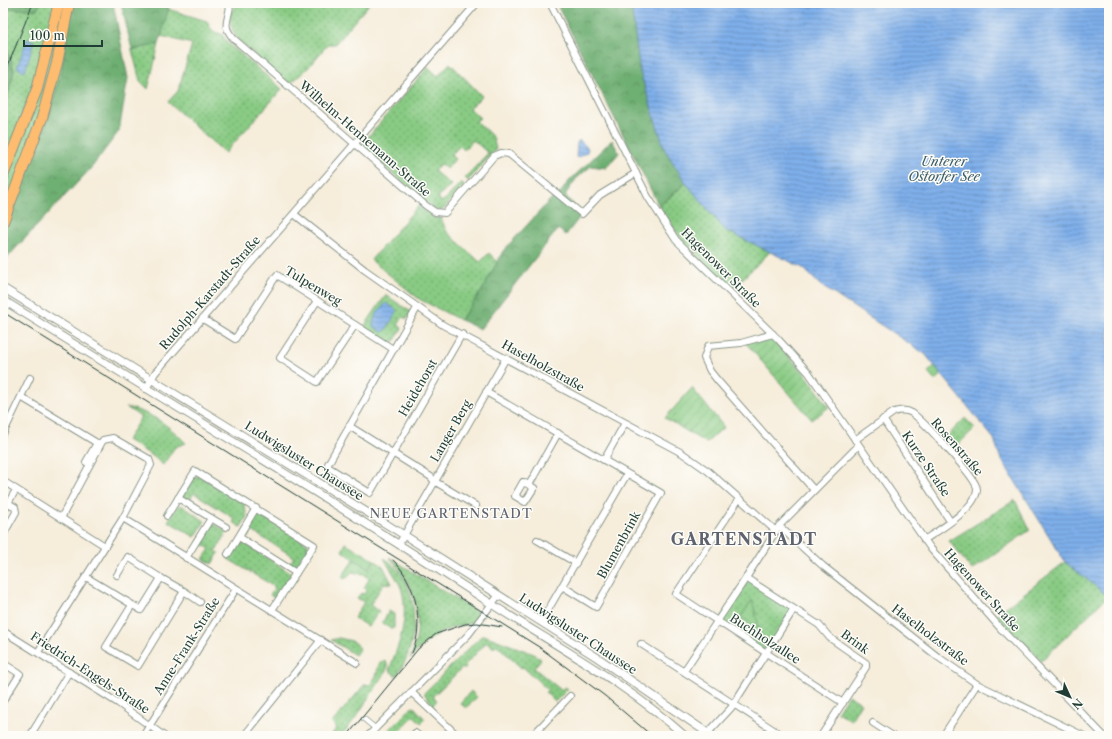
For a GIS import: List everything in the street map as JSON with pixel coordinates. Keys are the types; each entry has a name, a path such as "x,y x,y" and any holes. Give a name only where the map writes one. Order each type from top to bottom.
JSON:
{"highway":[{"path":"3,176 37,89 59,3"},
{"path":"3,222 42,118 57,63 69,3"}],"street":[{"name":"Wilhelm-Hennemann-Straße","path":"236,3 230,5 226,26 234,39 355,145 435,212 445,213 494,156 501,153 509,154 582,214 600,195 636,173"},
{"name":"Rudolph-Karstadt-Straße","path":"146,389 151,380 203,319 355,145 476,3"},
{"name":"Hagenower Straße","path":"550,3 648,197 676,240 773,334 809,373 924,540 1002,630 1104,736"},
{"name":"Haselholzstraße","path":"294,214 365,270 417,308 462,334 682,453 708,471 738,499 778,529 938,657 977,684 1084,736"},
{"name":"Tulpenweg","path":"203,319 235,339 277,275 393,349"},
{"name":"Ludwigsluster Chaussee","path":"3,288 404,535 598,658 708,735"},
{"name":"Ludwigsluster Chaussee","path":"3,300 399,544 492,604 596,668 650,707 685,736"},
{"path":"317,301 280,358 317,382 355,325"},
{"path":"393,349 417,308"},
{"name":"Heidehorst","path":"393,349 328,464 328,467 370,493 462,334"},
{"path":"773,334 741,343 708,346 704,358 710,371 718,381 814,490"},
{"name":"Langer Berg","path":"399,544 506,358"},
{"path":"3,434 30,378"},
{"name":"Langer Berg","path":"486,392 604,460"},
{"path":"21,397 97,443 86,462"},
{"name":"Rosenstraße","path":"857,443 883,419 899,410 911,412 946,447 975,480 977,489 973,502 924,540"},
{"name":"Kurze Straße","path":"883,419 950,521"},
{"path":"604,460 625,423"},
{"path":"349,426 393,454"},
{"path":"529,485 558,434"},
{"path":"38,652 123,518 151,465 148,459 113,438 103,440 61,518"},
{"path":"684,671 718,622 778,529 857,443"},
{"name":"Langer Berg","path":"393,454 431,477 434,482 476,506"},
{"name":"Blumenbrink","path":"562,586 596,607 661,493 604,460"},
{"path":"167,516 195,471 314,545 272,610"},
{"path":"541,622 627,474"},
{"path":"3,481 105,546"},
{"path":"3,511 16,490"},
{"path":"178,498 226,527"},
{"name":"Buchholzallee","path":"738,499 676,594 843,703"},
{"path":"3,535 16,512 15,507 8,503"},
{"path":"228,554 256,508"},
{"path":"123,518 357,663"},
{"path":"186,558 211,518"},
{"path":"239,537 296,573"},
{"path":"537,540 576,563"},
{"path":"117,576 128,557 200,602"},
{"path":"86,577 141,610 161,578"},
{"name":"Brink","path":"746,578 819,625 830,638 866,662 866,667 843,703"},
{"name":"Anne-Frank-Straße","path":"143,736 236,589"},
{"path":"132,605 106,647 138,666 184,592"},
{"path":"368,736 468,635 498,596"},
{"path":"708,735 733,705 794,609"},
{"name":"Friedrich-Engels-Straße","path":"3,631 69,672 150,725 164,736"},
{"path":"244,736 321,640"},
{"path":"641,644 783,736"},
{"path":"3,663 20,674 3,701"},
{"path":"30,736 69,672"},
{"path":"943,736 977,684"},
{"path":"411,692 458,736"},
{"path":"532,736 570,696"},
{"path":"821,736 843,703"},
{"path":"364,720 376,729"},
{"path":"873,723 893,736"},
{"path":"412,736 415,733 418,736"}],"green space":[{"path":"3,3 41,3 37,9 14,9 3,7"},
{"path":"41,3 73,3 62,68 49,118 3,234 3,115 14,70 3,37 3,7 37,9"},
{"path":"73,3 113,3 128,78 119,131 92,167 3,262 3,234 49,118 62,68"},
{"path":"121,3 170,3 159,44 132,50"},
{"path":"240,3 370,3 335,44 328,44 307,69 289,85 239,41 233,31 230,16 235,7"},
{"path":"556,3 631,3 640,72 665,150 686,183 659,206"},
{"path":"168,9 207,21 212,30 216,33 222,34 227,42 282,89 225,153 168,102 178,91 192,44 161,36"},
{"path":"3,37 14,70 3,115"},
{"path":"159,44 148,89 140,81 132,50"},
{"path":"450,63 482,96 470,108 480,118 476,121 493,137 496,149 468,181 465,178 488,153 473,140 464,150 460,146 451,155 455,159 447,169 440,164 434,171 451,185 438,196 441,202 447,198 461,182 464,185 444,209 439,211 434,209 362,147 362,144 428,67 438,76"},
{"path":"612,140 619,153 606,168 591,166 576,179 565,195 582,214 566,235 558,229 480,329 460,320 481,292 503,251 552,198 555,200 569,181"},
{"path":"686,183 725,230 770,252 732,289 681,239 659,206"},
{"path":"418,206 435,218 441,218 447,232 480,262 489,253 498,262 481,292 460,320 419,299 371,260"},
{"path":"386,295 411,312 407,319 403,317 398,325 402,328 394,342 388,343 363,328"},
{"path":"769,335 807,376 829,407 812,420 745,342"},
{"path":"934,366 941,375 936,381 928,372"},
{"path":"692,388 724,427 706,443 665,418"},
{"path":"126,407 144,412 159,420 186,443 175,447 163,465 154,457 127,440 141,417"},
{"path":"965,418 975,428 950,452 941,442"},
{"path":"199,476 244,503 247,517 241,527 233,522 235,519 194,493 189,501 182,497 193,478"},
{"path":"1015,500 1030,530 972,570 949,541"},
{"path":"181,505 205,521 195,537 168,521 177,507"},
{"path":"261,515 308,544 308,549 296,568 289,564 294,557 252,531 248,538 242,535 255,516"},
{"path":"211,522 227,532 216,551 219,553 212,564 203,559 210,549 199,542"},
{"path":"244,543 292,574 276,599 270,595 275,587 228,559 237,545"},
{"path":"346,543 374,560 369,568 342,551"},
{"path":"389,557 483,616 477,623 457,626 431,638 410,659 415,646 417,632 416,605 412,591 406,579 399,567"},
{"path":"384,558 396,568 405,581 411,596 414,613 410,647 404,663 396,676 389,670 402,632 404,622 404,601 401,587"},
{"path":"354,559 369,568 374,560 383,566 392,584 384,583 370,605 379,611 370,625 367,626 354,618 364,602 357,598 361,593 364,594 367,589 364,588 369,579 364,574 352,572 345,579 342,577"},
{"path":"1065,562 1108,596 1041,661 996,615"},
{"path":"746,578 794,609 766,652 718,622"},
{"path":"752,600 759,628 741,617"},
{"path":"389,611 394,614 394,628 391,629 382,623"},
{"path":"484,635 534,654 541,659 534,668 561,690 565,687 568,689 555,702 545,692 548,690 523,667 521,668 497,645 494,648 487,642 465,665 466,667 464,670 462,668 433,696 437,700 433,705 424,693 480,637"},
{"path":"339,638 352,641 360,648 355,655 331,640"},
{"path":"383,661 386,662 388,666 386,671 358,714 343,733 345,736 330,736 337,728 332,723 365,684 370,685 376,676 379,664"},
{"path":"471,691 477,697 466,708 460,703"},
{"path":"848,695 861,703 851,720 837,712"},
{"path":"414,707 425,719 421,723 414,716 394,736 383,736 411,708"}],"water":[{"name":"Unterer Ostorfer See","path":"631,3 1109,3 1109,597 1065,562 1000,457 994,439 925,354 820,285 803,268 725,230 686,183 665,150 640,72"},
{"path":"27,39 34,41 25,71 17,68"},
{"path":"579,140 588,148 587,152 577,158 577,143"},
{"path":"387,303 397,311 386,330 382,332 373,326 373,323 377,313"}],"tram line":[{"path":"3,78 33,3"},
{"path":"3,312 539,647 605,696 652,736"},
{"path":"393,560 408,580 413,591 416,604 418,629 416,642 412,653"},
{"path":"347,736 418,649 436,634 465,624 477,623 502,627"}],"district":[{"name":"NEUE GARTENSTADT","path":"451,513"},
{"name":"GARTENSTADT","path":"744,539"}]}
